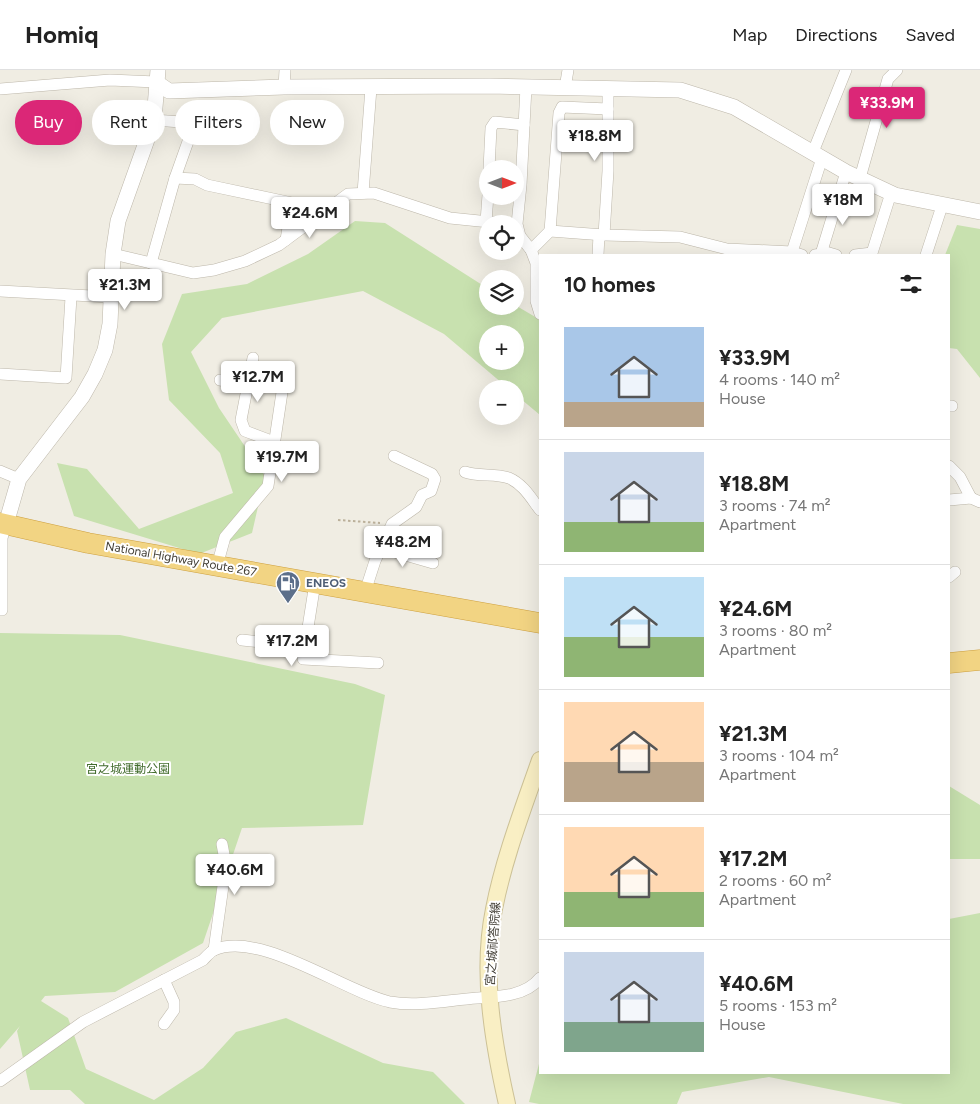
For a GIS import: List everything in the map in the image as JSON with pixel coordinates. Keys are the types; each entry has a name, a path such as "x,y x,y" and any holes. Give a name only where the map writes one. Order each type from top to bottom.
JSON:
{"highway":[{"name":"National Highway Route 267","path":"3,524 88,543 539,623"},
{"path":"950,663 980,660"}],"main road":[{"name":"宮之城祁答院線","path":"507,1104 497,1062 490,998 493,911 502,873 537,781 539,767"}],"street":[{"path":"284,88 285,70"},
{"path":"565,88 568,70"},
{"path":"550,231 602,235 680,237 727,249 797,254 818,155 846,70"},
{"path":"860,178 888,79 897,70"},
{"path":"0,89 115,75 157,76 169,91 284,88 680,90 734,107 846,172 891,194 942,206 980,212"},
{"path":"155,100 157,76"},
{"path":"363,194 371,88"},
{"path":"514,215 526,88"},
{"path":"598,254 602,235 608,171 608,89"},
{"path":"531,250 550,231 558,113 562,107 608,109"},
{"path":"150,263 192,133 181,122 165,121"},
{"path":"489,160 491,128 495,122 524,125"},
{"path":"0,610 2,610 3,524 19,479 82,397 95,374 105,350 110,324 112,254 118,221 145,145"},
{"path":"818,253 846,172"},
{"path":"176,178 195,179 207,185 292,203 286,240"},
{"path":"112,254 193,272 214,270 245,261 286,240 348,194 374,193 450,218 479,221"},
{"path":"864,254 872,253 891,194"},
{"path":"926,254 942,206"},
{"path":"524,241 531,250 536,263 536,300 539,310"},
{"path":"0,291 110,297"},
{"path":"0,374 66,378 71,296"},
{"path":"253,358 241,420 245,431 274,442"},
{"path":"217,566 225,537 268,486 284,379"},
{"path":"220,380 248,384"},
{"path":"394,456 432,474 435,479 431,491"},
{"path":"950,467 960,477 976,500"},
{"path":"0,471 19,479"},
{"path":"465,472 474,475 508,478 523,488 539,509"},
{"path":"365,592 392,524 416,507 422,495 431,491 443,494"},
{"path":"950,500 976,500"},
{"path":"381,548 433,563"},
{"path":"315,583 303,660 378,663"},
{"path":"242,640 305,647"},
{"path":"214,950 226,865 222,844"},
{"path":"0,1080 83,1022 203,960 214,950 238,946 259,950 322,972 361,992 390,1002 417,1004 490,998 523,992 539,979"},
{"path":"164,980 174,1002 174,1010 164,1024"}],"path":[{"path":"338,520 392,524"}],"green space":[{"path":"355,221 385,223 479,283 479,315 524,315 524,310 539,320 539,414 524,402 524,380 498,380 487,370 524,370 524,325 479,325 479,364 444,334 363,291 222,318 191,352 219,408 265,476 252,533 199,554 74,516 57,463 87,469 139,529 233,493 220,453 169,400 162,344 182,294 247,284 308,254"},
{"path":"957,225 980,229 980,378 957,349 950,348 950,254 945,254"},
{"name":"宮之城運動公園","path":"0,633 120,635 355,684 385,695 363,825 242,828 203,943 115,992 45,996 41,1001 68,1018 86,1069 154,1100 203,1068 236,1032 286,1018 383,1063 433,1072 465,1104 85,1104 70,1090 30,1090 17,1031 20,1026 0,1049"},
{"path":"950,787 980,805 980,859 950,859"},
{"path":"980,913 980,1104 903,1104 769,1077 682,1092 677,1104 539,1104 529,1102 539,1064 539,1074 950,1074 950,919"}],"place":[{"name":"ENEOS","path":"288,604"}]}
